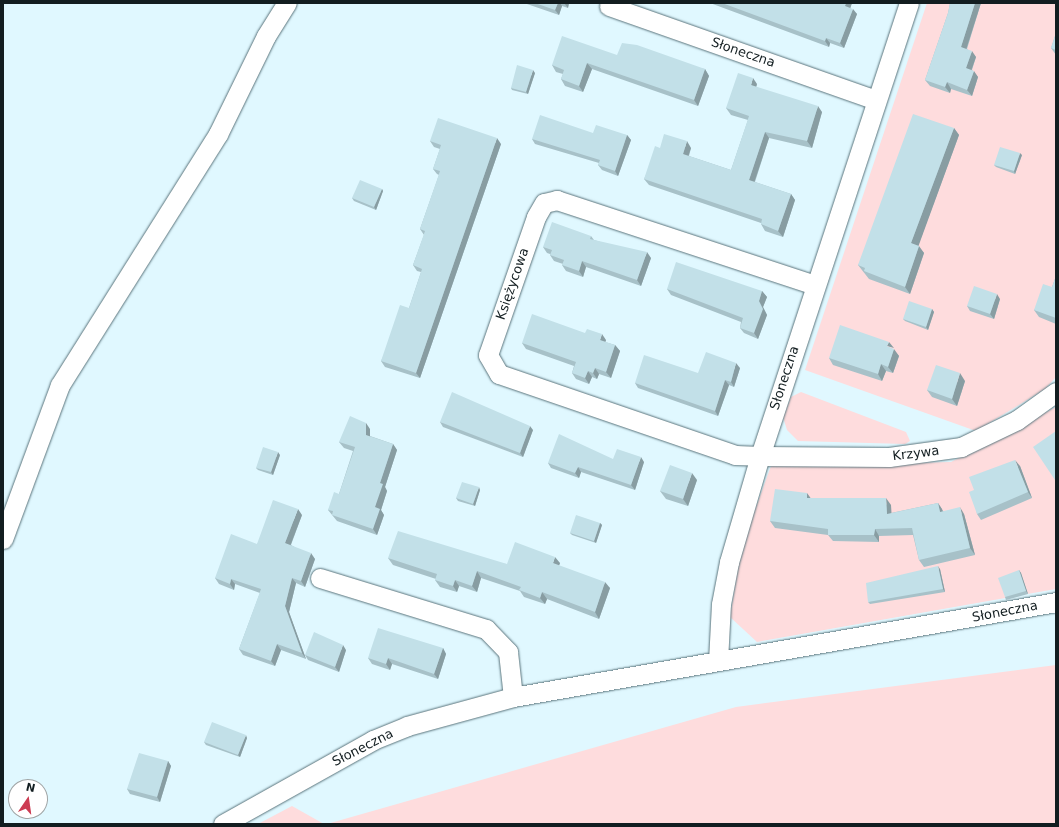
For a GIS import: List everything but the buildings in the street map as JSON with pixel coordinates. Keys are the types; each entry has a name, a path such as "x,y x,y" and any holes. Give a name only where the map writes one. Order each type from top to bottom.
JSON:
{"street":[{"path":"3,539 60,385 218,134 266,36 287,3"},
{"name":"Słoneczna","path":"718,661 721,604 729,562 760,456 815,285 909,3"},
{"name":"Słoneczna","path":"609,6 876,100"},
{"name":"Księżycowa","path":"760,456 735,455 499,374 488,354 536,217 544,203 557,200 815,285"},
{"name":"Krzywa","path":"760,456 889,458 961,446 1017,420 1056,392"},
{"path":"320,578 486,629 508,652 513,697"},
{"name":"Słoneczna","path":"223,824 373,740 407,726 513,697 1056,602"}],"shaded area":[{"path":"927,3 1056,3 1056,377 1045,389 976,431 805,370"},
{"path":"801,392 906,432 910,441 905,444 798,441 787,430 783,417 791,397"},
{"path":"1056,407 1056,589 757,642 730,617 741,548 771,466 951,462"},
{"path":"1056,665 1056,824 327,824 736,707"},
{"path":"292,806 324,824 258,824"}]}
